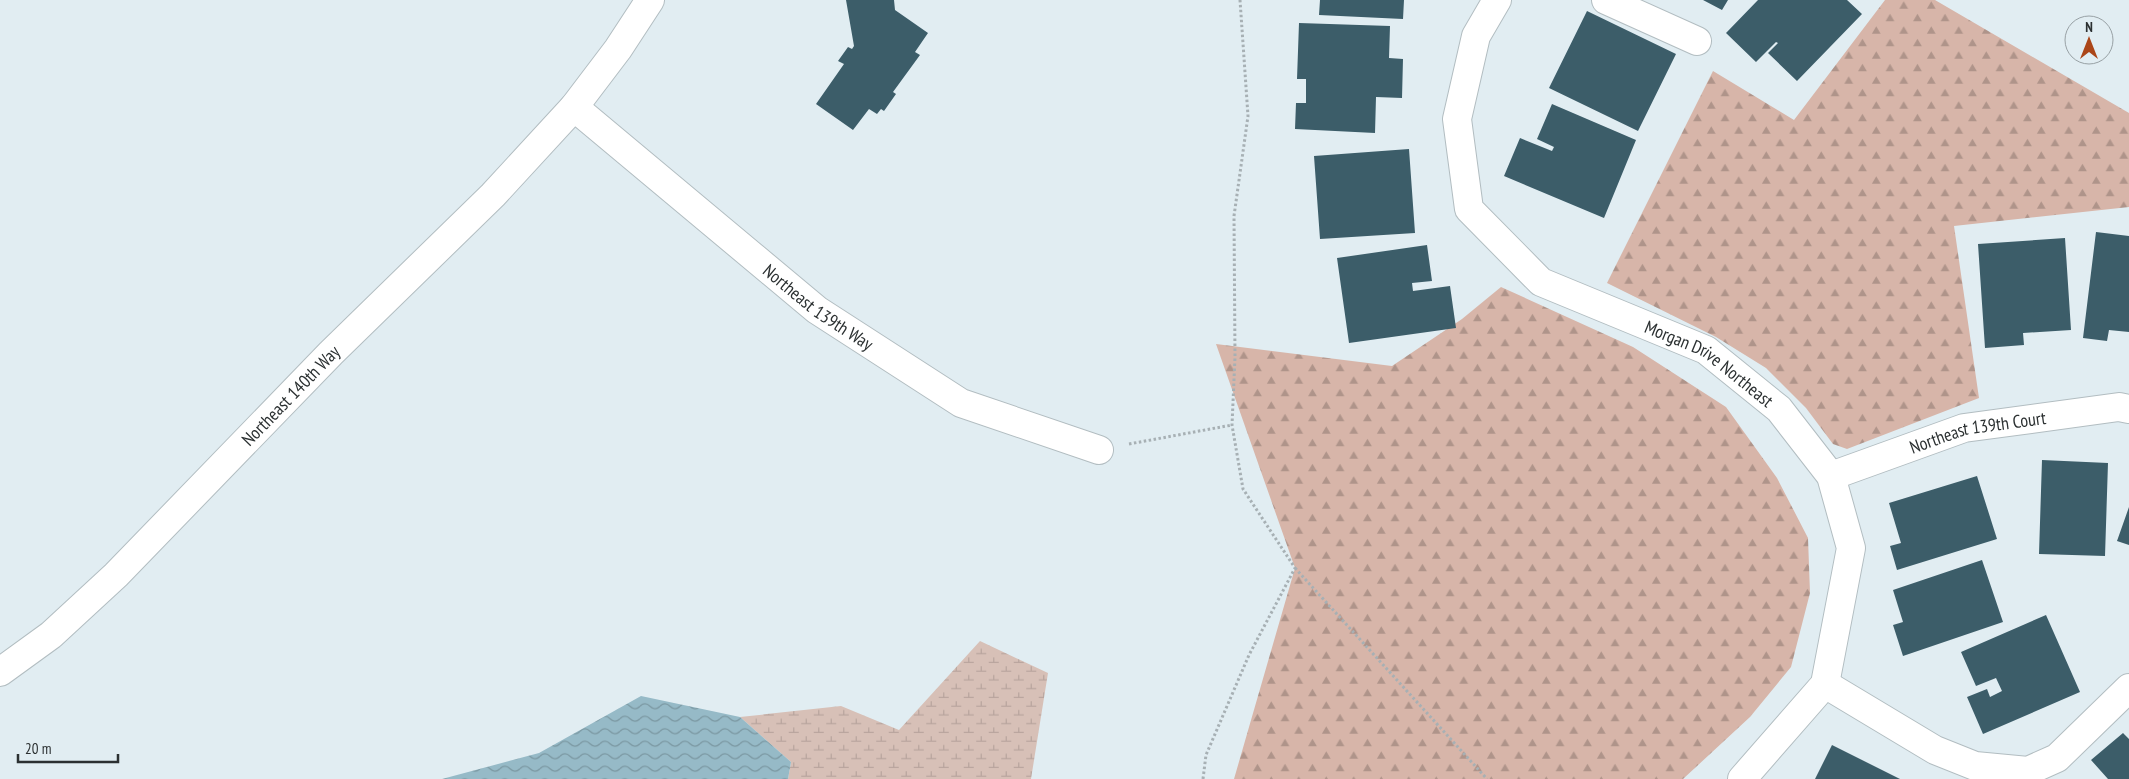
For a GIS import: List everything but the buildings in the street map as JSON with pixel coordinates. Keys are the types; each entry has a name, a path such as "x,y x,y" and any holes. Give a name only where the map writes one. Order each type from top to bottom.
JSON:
{"street":[{"name":"Northeast 140th Way","path":"0,672 51,635 116,575 331,353 493,195 574,108 618,49 650,0"},
{"name":"Morgan Drive Northeast","path":"1497,0 1476,36 1457,119 1469,209 1541,282 1706,350 1779,409 1831,476 1850,548 1825,684"},
{"path":"1606,0 1697,41"},
{"name":"Northeast 139th Way","path":"574,108 825,315 961,403 1099,450"},
{"name":"Northeast 139th Court","path":"1831,476 1964,428 2119,407 2129,408"},
{"path":"1742,779 1825,684 1935,750 1975,766 2028,770 2057,758 2129,688"}],"path":[{"path":"1240,0 1248,116 1234,216 1235,357 1232,425 1243,489 1295,568 1487,779"},
{"path":"1099,450 1232,425"},
{"path":"1203,779 1206,755 1249,656 1295,568"}],"green space":[{"path":"1885,0 1935,0 2129,113 2129,207 1954,226 1979,398 1847,449 1833,444 1806,408 1766,368 1716,337 1607,283 1713,71 1794,120"},
{"path":"1501,287 1633,347 1726,407 1777,478 1808,538 1810,593 1791,667 1750,717 1683,779 1234,779 1295,568 1216,344 1392,366 1462,319"},
{"path":"980,641 1048,673 1031,779 788,779 791,762 740,717 841,706 899,730"}],"water":[{"path":"641,696 740,717 791,762 788,779 442,779 539,753"}]}
